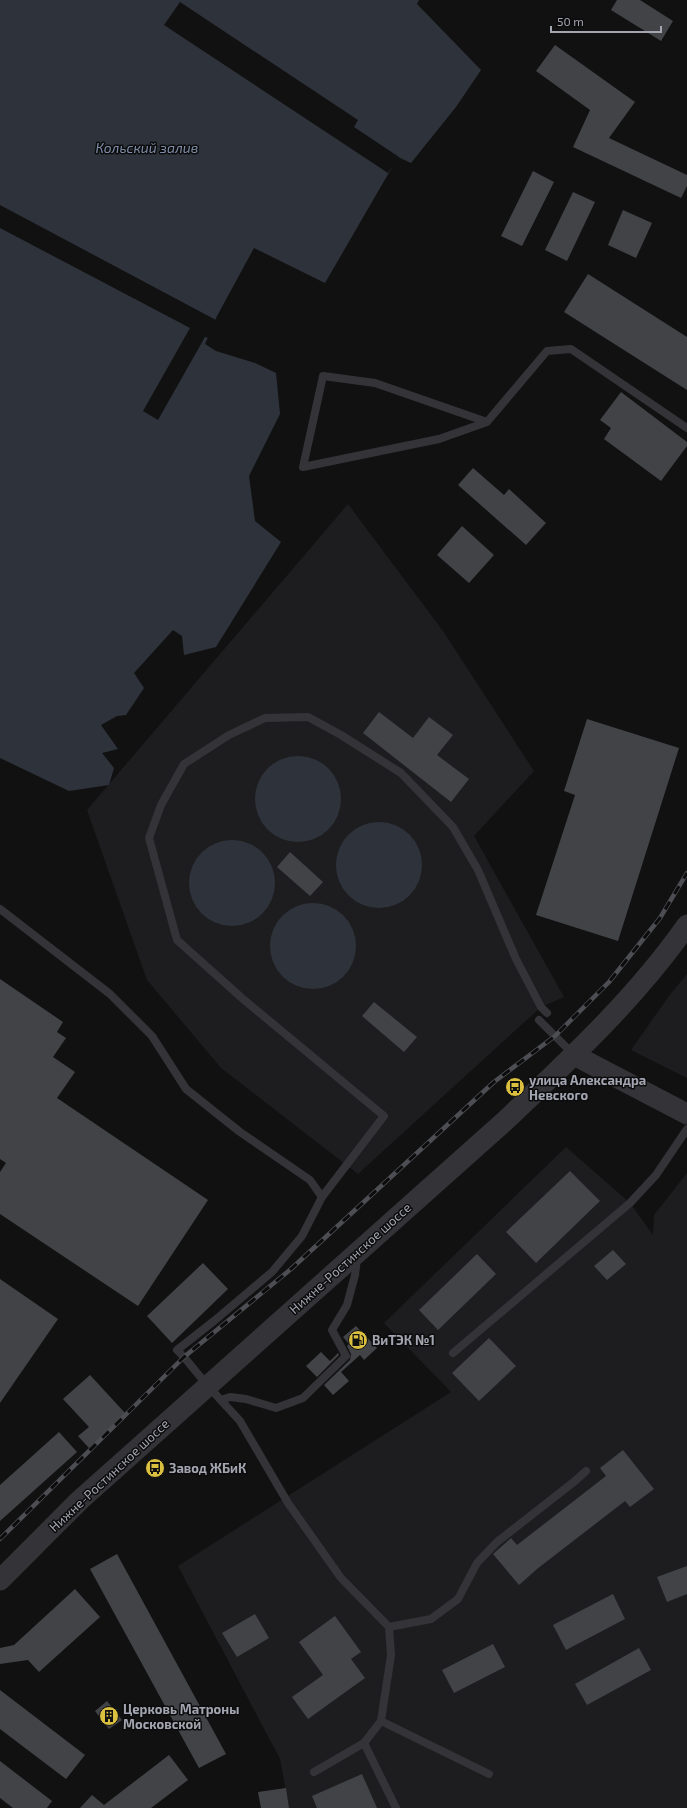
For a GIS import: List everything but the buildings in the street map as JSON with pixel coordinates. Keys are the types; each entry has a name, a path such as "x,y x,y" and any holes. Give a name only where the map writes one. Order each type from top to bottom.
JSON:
{"street":[{"name":"Нижне-Ростинское шоссе","path":"0,1580 80,1500 506,1120 574,1055 629,996 663,957 687,925"},
{"path":"574,1055 687,1114"}],"lane":[{"path":"487,422 375,383 323,376 303,467 439,439 487,422 547,351 571,349 687,428"},
{"path":"314,1772 364,1743 380,1721 391,1655 389,1627 341,1578 288,1503 240,1421 207,1386 177,1350 272,1272 302,1236 322,1197 384,1116 243,999 177,940 149,838 161,805 184,764 228,735 265,718 308,717 342,735 401,773 453,827 478,870 516,959 541,1007 547,1013"},
{"path":"0,909 110,994 152,1036 186,1089 240,1132 310,1180 322,1197"},
{"path":"539,1020 574,1055"},
{"path":"453,1353 630,1203 656,1175 687,1129"},
{"path":"221,1400 230,1397 246,1399 276,1408 303,1398 346,1356 332,1330 347,1304 355,1275 358,1251"},
{"path":"389,1627 431,1619 458,1599 477,1563 497,1542 586,1471"},
{"path":"380,1721 489,1774"},
{"path":"364,1743 396,1808"}],"shaded area":[{"path":"348,504 443,631 534,771 474,836 564,997 541,1007 358,1174 221,1068 147,980 87,810"},
{"path":"687,974 687,1078 631,1050 669,996"},
{"path":"566,1147 630,1203 653,1235 654,1215 687,1173 687,1808 289,1808 280,1759 178,1566 451,1392 384,1323"}],"water":[{"name":"Кольский залив","path":"0,0 419,0 417,4 481,70 456,107 411,163 398,157 325,283 254,248 217,316 205,344 216,351 255,363 276,373 280,414 249,476 255,521 281,542 216,647 184,655 182,636 173,630 134,673 144,688 126,715 117,716 101,725 118,749 102,753 114,768 109,785 69,791 0,758"},
{"path":"298,756 314,760 328,769 337,783 341,799 337,815 328,829 314,838 298,842 282,838 268,829 259,815 255,799 259,783 268,769 282,760"},
{"path":"379,822 395,826 409,835 418,849 422,865 418,881 409,895 395,904 379,908 363,904 349,895 340,881 336,865 340,849 349,835 363,826"},
{"path":"232,840 248,844 262,853 271,867 275,883 271,899 262,913 248,922 232,926 216,922 202,913 193,899 189,883 193,867 202,853 216,844"},
{"path":"313,903 329,907 343,916 352,930 356,946 352,962 343,976 329,985 313,989 297,985 283,976 274,962 270,946 274,930 283,916 297,907"}],"pier":[{"path":"180,2 358,120 354,127 399,157 388,173 164,25"},
{"path":"0,205 216,320 209,338 205,337 158,420 143,411 190,328 0,228"}],"railway":[{"path":"0,1539 184,1357 291,1269 494,1082 555,1036 609,982 660,918 687,873"}],"place":[{"name":"улица Александра Невского","path":"515,1087"},
{"name":"ВиТЭК №1","path":"358,1340"},
{"name":"Завод ЖБиК","path":"155,1468"},
{"name":"Церковь Матроны Московской","path":"109,1716"}]}
